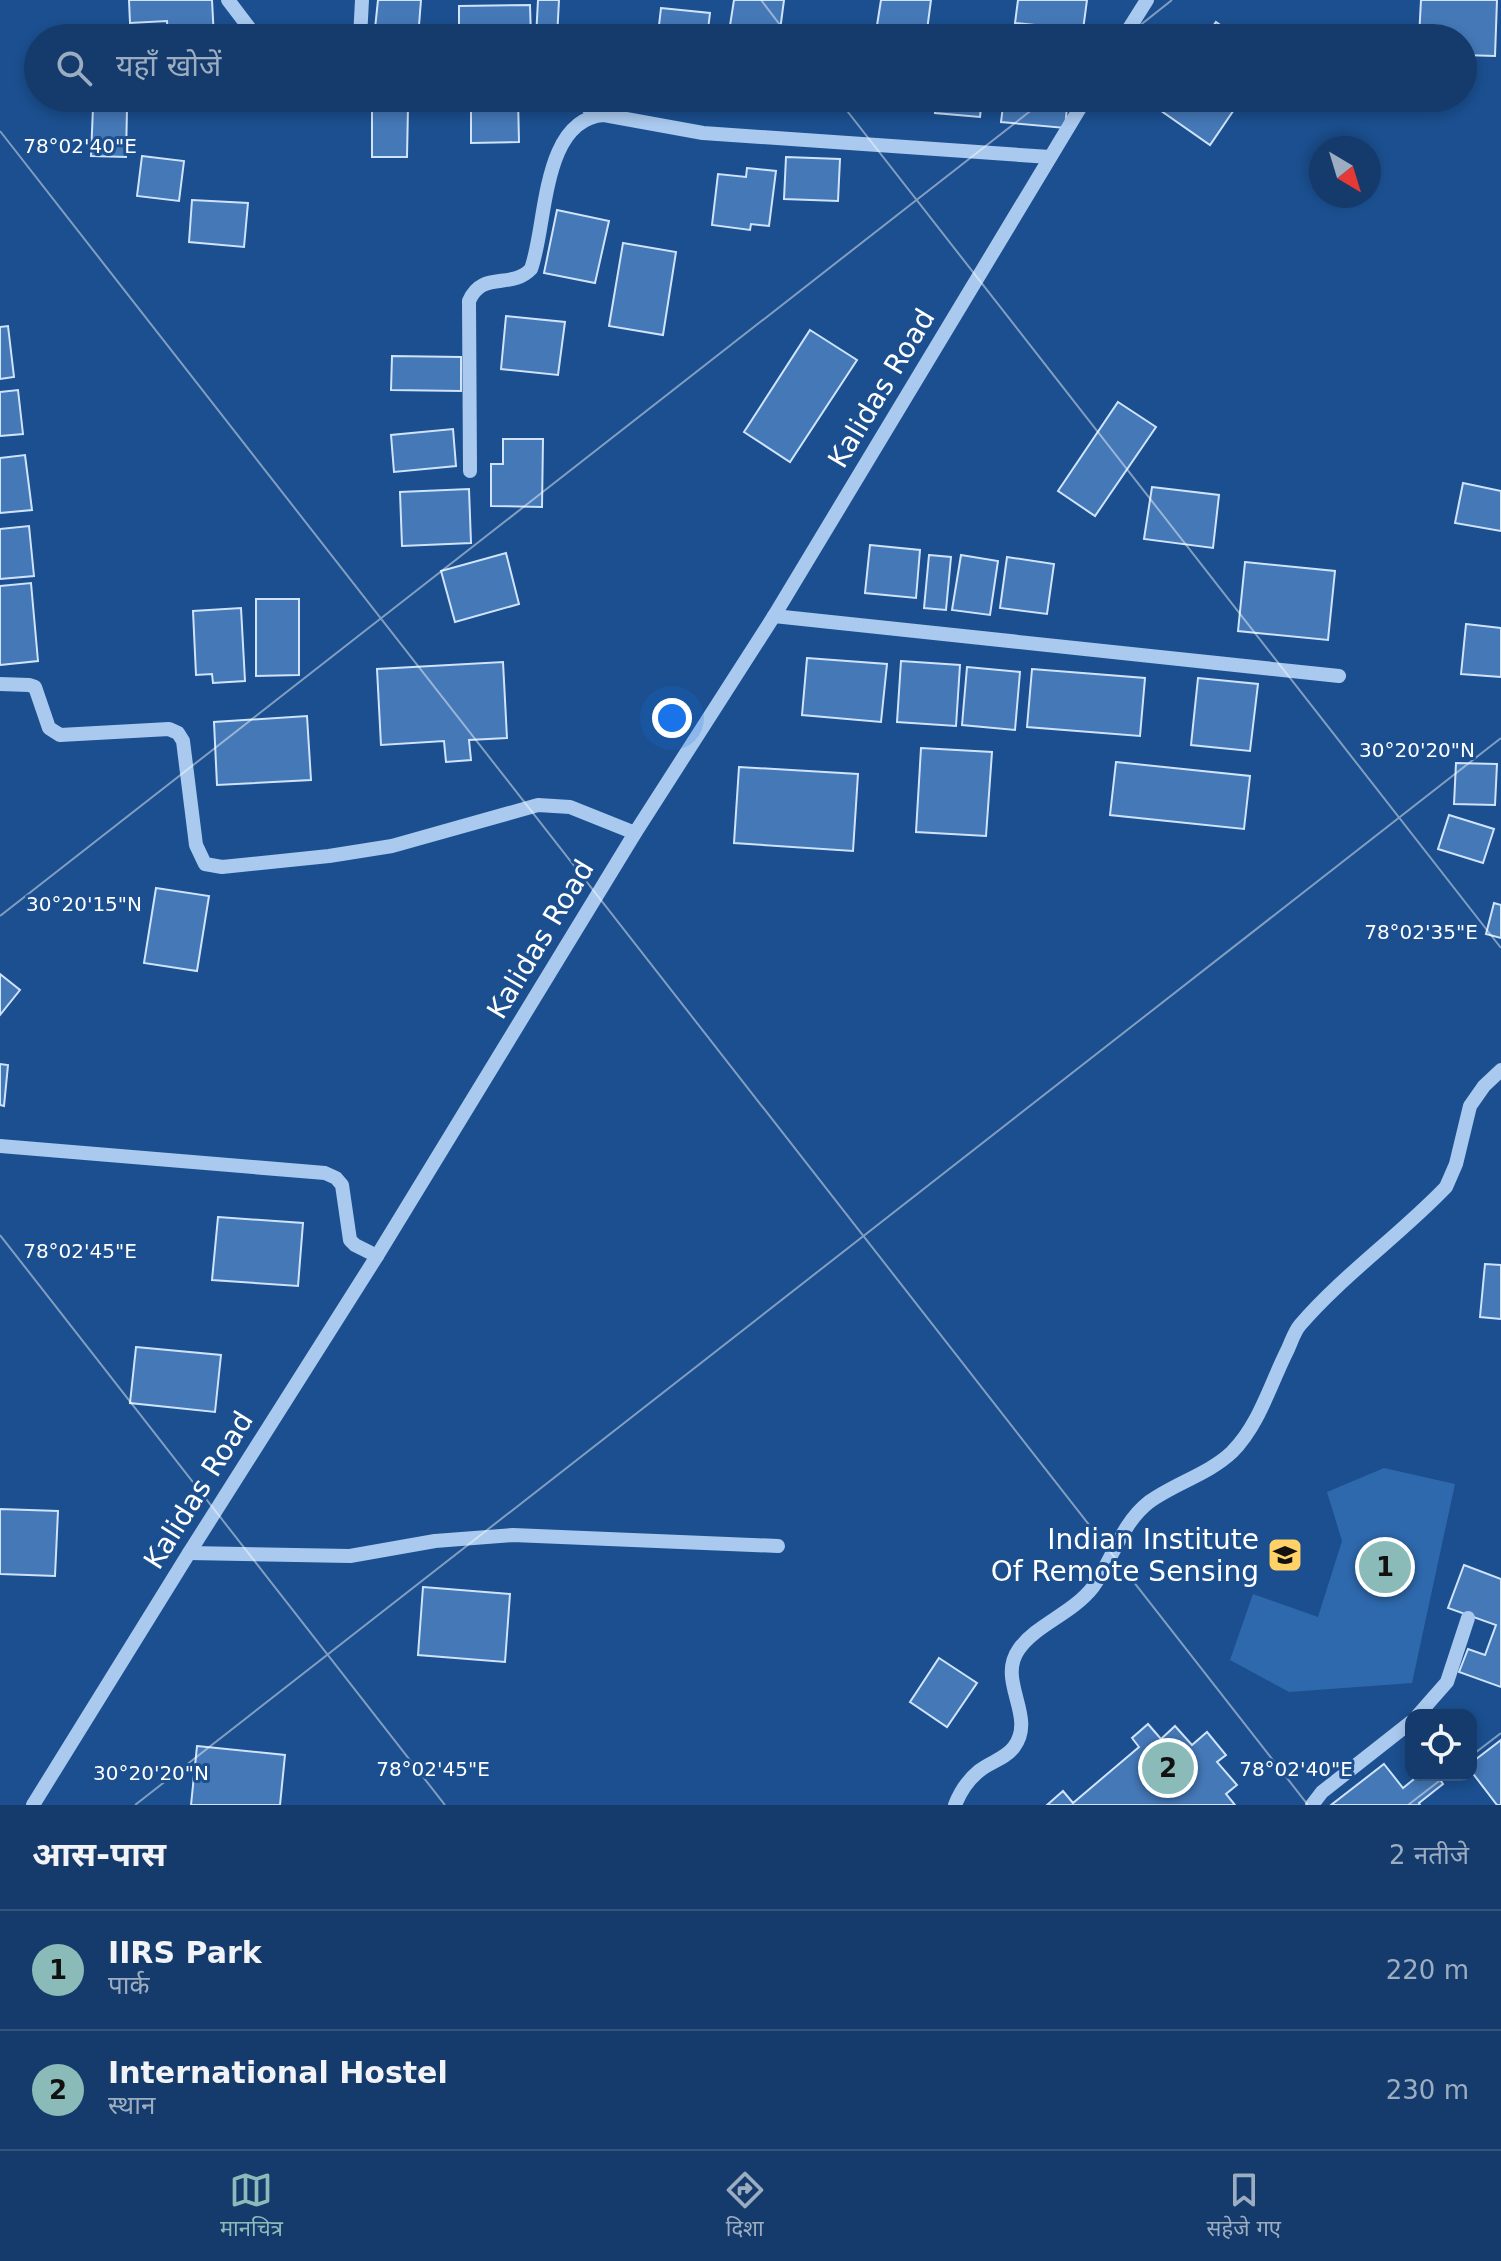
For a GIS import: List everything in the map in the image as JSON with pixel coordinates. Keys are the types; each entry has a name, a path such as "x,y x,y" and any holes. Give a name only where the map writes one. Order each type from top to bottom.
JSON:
{"street":[{"path":"228,0 246,24"},
{"path":"361,24 362,0"},
{"path":"1132,24 1147,0"},
{"path":"591,112 594,116"},
{"name":"Kalidas Road","path":"33,1805 377,1256 635,833 774,616 1077,112"},
{"path":"470,471 469,301 479,286 519,279 531,269 558,151 581,122 604,115 703,133 1050,157"},
{"path":"774,616 1339,676"},
{"path":"0,684 35,687 49,728 60,735 169,729 178,733 183,741 196,845 205,864 212,866 329,856 392,846 538,805 570,807 635,833"},
{"path":"955,1805 963,1788 980,1770 1015,1747 1021,1720 1011,1673 1018,1650 1032,1635 1077,1604 1092,1587 1120,1536 1146,1504 1231,1453 1250,1430 1298,1327 1446,1187 1456,1164 1470,1106 1484,1086 1501,1070"},
{"path":"0,1146 325,1173 342,1185 350,1240 377,1256"},
{"path":"189,1553 350,1556 435,1541 513,1535 778,1546"},
{"path":"1423,1709 1447,1682 1468,1618"},
{"path":"1312,1805 1333,1782 1405,1727"}],"shaded area":[{"path":"1384,1468 1455,1484 1412,1683 1289,1692 1230,1660 1253,1594 1318,1617 1342,1541 1327,1492"}],"building":[{"path":"129,0 212,0 213,24 167,24 167,21 130,23"},
{"path":"378,0 421,0 419,24 375,24"},
{"path":"538,0 559,0 558,24 537,24"},
{"path":"734,0 784,0 781,24 730,24"},
{"path":"881,0 931,0 928,24 877,24"},
{"path":"1018,0 1087,0 1084,24 1015,23"},
{"path":"1421,0 1497,0 1495,56 1477,55 1477,24 1420,24"},
{"path":"530,5 531,24 459,24 459,6"},
{"path":"661,8 710,13 709,24 659,24"},
{"path":"93,112 127,112 126,157 91,156"},
{"path":"372,112 408,112 407,157 372,157"},
{"path":"471,112 518,112 519,142 471,143"},
{"path":"935,112 981,112 980,117"},
{"path":"1002,112 1067,112 1065,128 1001,122"},
{"path":"1163,112 1232,112 1210,145"},
{"path":"142,156 184,161 179,201 137,196"},
{"path":"786,157 840,159 838,201 784,199"},
{"path":"747,168 776,171 769,226 751,224 750,230 712,225 718,174 746,177"},
{"path":"192,200 248,203 244,247 189,242"},
{"path":"557,210 609,221 595,283 544,273"},
{"path":"623,243 676,252 663,335 609,326"},
{"path":"506,316 565,322 558,375 501,369"},
{"path":"8,326 14,377 0,379 0,327"},
{"path":"810,330 857,360 790,462 744,432"},
{"path":"392,356 461,357 461,391 391,390"},
{"path":"18,390 23,434 0,436 0,392"},
{"path":"1118,402 1156,427 1095,516 1058,491"},
{"path":"453,429 456,466 394,472 391,435"},
{"path":"503,439 543,439 542,507 491,506 491,464 503,464"},
{"path":"25,455 32,510 0,513 0,458"},
{"path":"1463,483 1501,491 1501,531 1455,523"},
{"path":"1152,487 1219,495 1213,548 1144,539"},
{"path":"469,489 471,543 402,546 400,492"},
{"path":"29,526 34,576 0,579 0,529"},
{"path":"870,545 920,550 916,598 865,593"},
{"path":"506,553 519,604 455,622 441,571"},
{"path":"929,555 951,557 946,610 924,608"},
{"path":"961,555 998,561 990,615 952,610"},
{"path":"1007,557 1054,564 1047,614 1000,608"},
{"path":"1245,562 1335,571 1328,640 1238,631"},
{"path":"31,583 38,661 0,665 0,586"},
{"path":"256,599 299,599 299,675 256,676"},
{"path":"241,608 245,681 213,683 212,674 196,675 193,611"},
{"path":"1466,624 1501,628 1501,677 1461,674"},
{"path":"807,658 887,664 881,722 802,715"},
{"path":"901,661 960,665 956,726 897,722"},
{"path":"503,662 507,738 469,740 471,760 446,762 444,741 381,745 377,669"},
{"path":"967,667 1020,672 1015,730 962,725"},
{"path":"1032,669 1145,678 1140,736 1027,727"},
{"path":"1198,678 1258,684 1250,751 1191,745"},
{"path":"307,716 311,780 217,785 214,722"},
{"path":"921,748 992,752 986,836 916,832"},
{"path":"1116,762 1250,776 1244,829 1110,815"},
{"path":"1456,763 1497,764 1495,805 1454,804"},
{"path":"739,767 858,774 853,851 734,843"},
{"path":"1449,815 1494,829 1483,863 1438,849"},
{"path":"156,888 209,896 197,971 144,963"},
{"path":"1494,903 1501,905 1501,938 1486,934"},
{"path":"0,974 20,990 0,1015"},
{"path":"0,1064 8,1065 4,1106 0,1105"},
{"path":"218,1217 303,1223 298,1286 212,1280"},
{"path":"1485,1264 1501,1265 1501,1319 1480,1317"},
{"path":"136,1347 221,1355 215,1412 130,1403"},
{"path":"0,1509 58,1511 55,1576 0,1574"},
{"path":"1464,1565 1501,1579 1501,1687 1459,1672 1468,1649 1485,1655 1496,1625 1448,1608"},
{"path":"423,1587 510,1594 505,1662 418,1655"},
{"path":"939,1658 977,1683 947,1727 910,1702"},
{"path":"1148,1724 1161,1739 1175,1726 1192,1745 1207,1732 1226,1755 1217,1762 1237,1785 1226,1794 1235,1805 1047,1805 1063,1791 1073,1803 1139,1747 1132,1738"},
{"path":"1501,1740 1501,1805 1497,1805 1477,1779 1477,1758"},
{"path":"197,1746 285,1755 280,1805 191,1805"},
{"path":"1384,1764 1403,1788 1412,1781 1441,1781 1443,1784 1420,1805 1331,1805"}],"place":[{"name":"Indian Institute Of Remote Sensing","path":"1285,1555"},
{"name":"IIRS Park","path":"1385,1567"},
{"name":"International Hostel","path":"1168,1768"}]}
